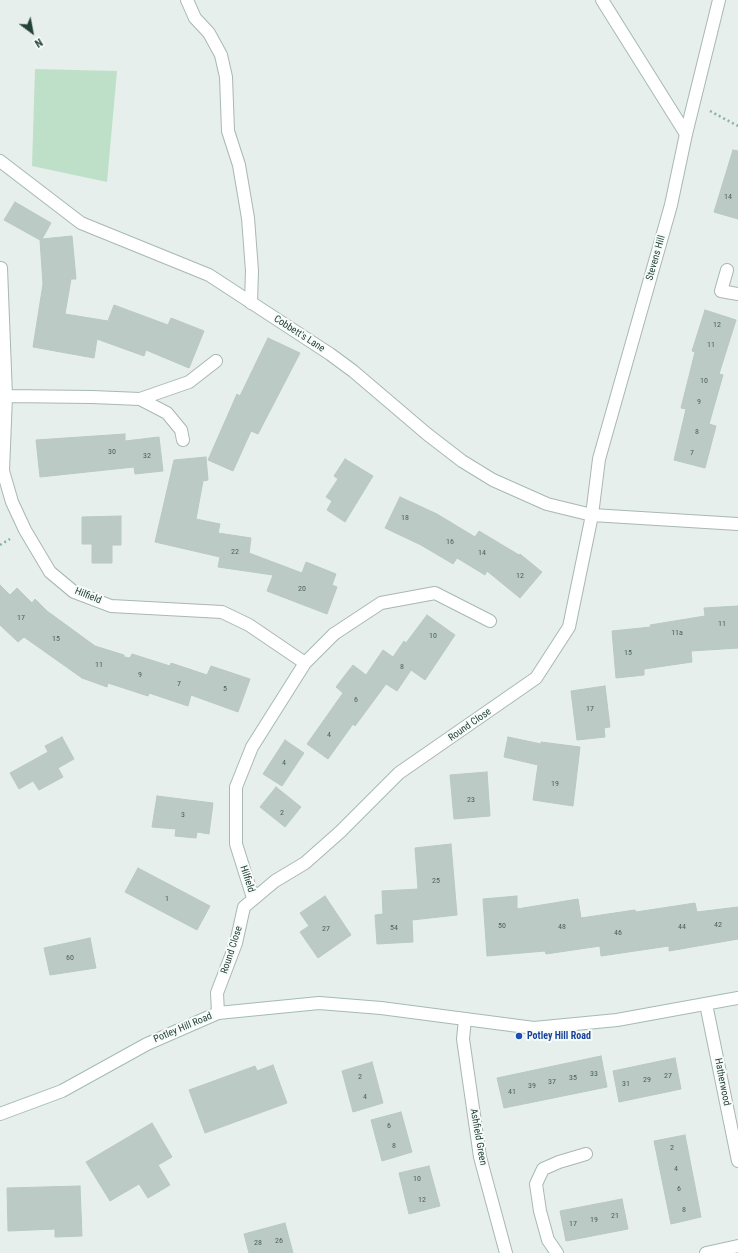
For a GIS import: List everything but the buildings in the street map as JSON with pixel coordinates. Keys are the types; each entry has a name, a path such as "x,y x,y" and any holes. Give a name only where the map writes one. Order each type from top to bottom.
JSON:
{"street":[{"path":"187,0 194,18 209,33 221,55 226,77 228,131 239,165 248,218 252,271 251,303"},
{"path":"602,0 686,134"},
{"name":"Stevens Hill","path":"592,515 599,459 671,205 686,134 719,0"},
{"name":"Cobbett's Lane","path":"0,161 81,223 209,276 330,354 353,371 426,434 462,461 493,480 547,504 592,515"},
{"name":"Hilfield","path":"1,268 6,396 2,471 12,502 25,530 50,572 74,592 111,606 222,612 249,625 305,663"},
{"path":"727,270 721,291 738,294"},
{"path":"6,396 140,399 189,382 216,361"},
{"path":"140,399 167,413 181,430 183,440"},
{"path":"592,515 738,524"},
{"name":"Round Close","path":"218,1013 217,992 236,943 244,907 275,881 305,863 340,832 399,773 536,678 568,627 592,515"},
{"name":"Hilfield","path":"253,898 236,844 236,787 252,747 305,663 334,634 381,603 435,594 490,621"},
{"name":"Potley Hill Road","path":"0,1114 62,1090 147,1044 218,1013 319,1003 534,1028 617,1020 738,998"},
{"name":"Hatherwood","path":"706,1004 738,1161"},
{"name":"Ashfield Green","path":"465,1019 463,1040 480,1157 506,1253"},
{"path":"557,1253 548,1240 540,1211 536,1184 543,1169 559,1162 586,1154"},
{"path":"706,1253 738,1246"}],"path":[{"path":"694,102 738,126"}],"green space":[{"path":"35,69 117,71 107,182 32,166"}],"place":[{"name":"Potley Hill Road","path":"519,1036"}]}
